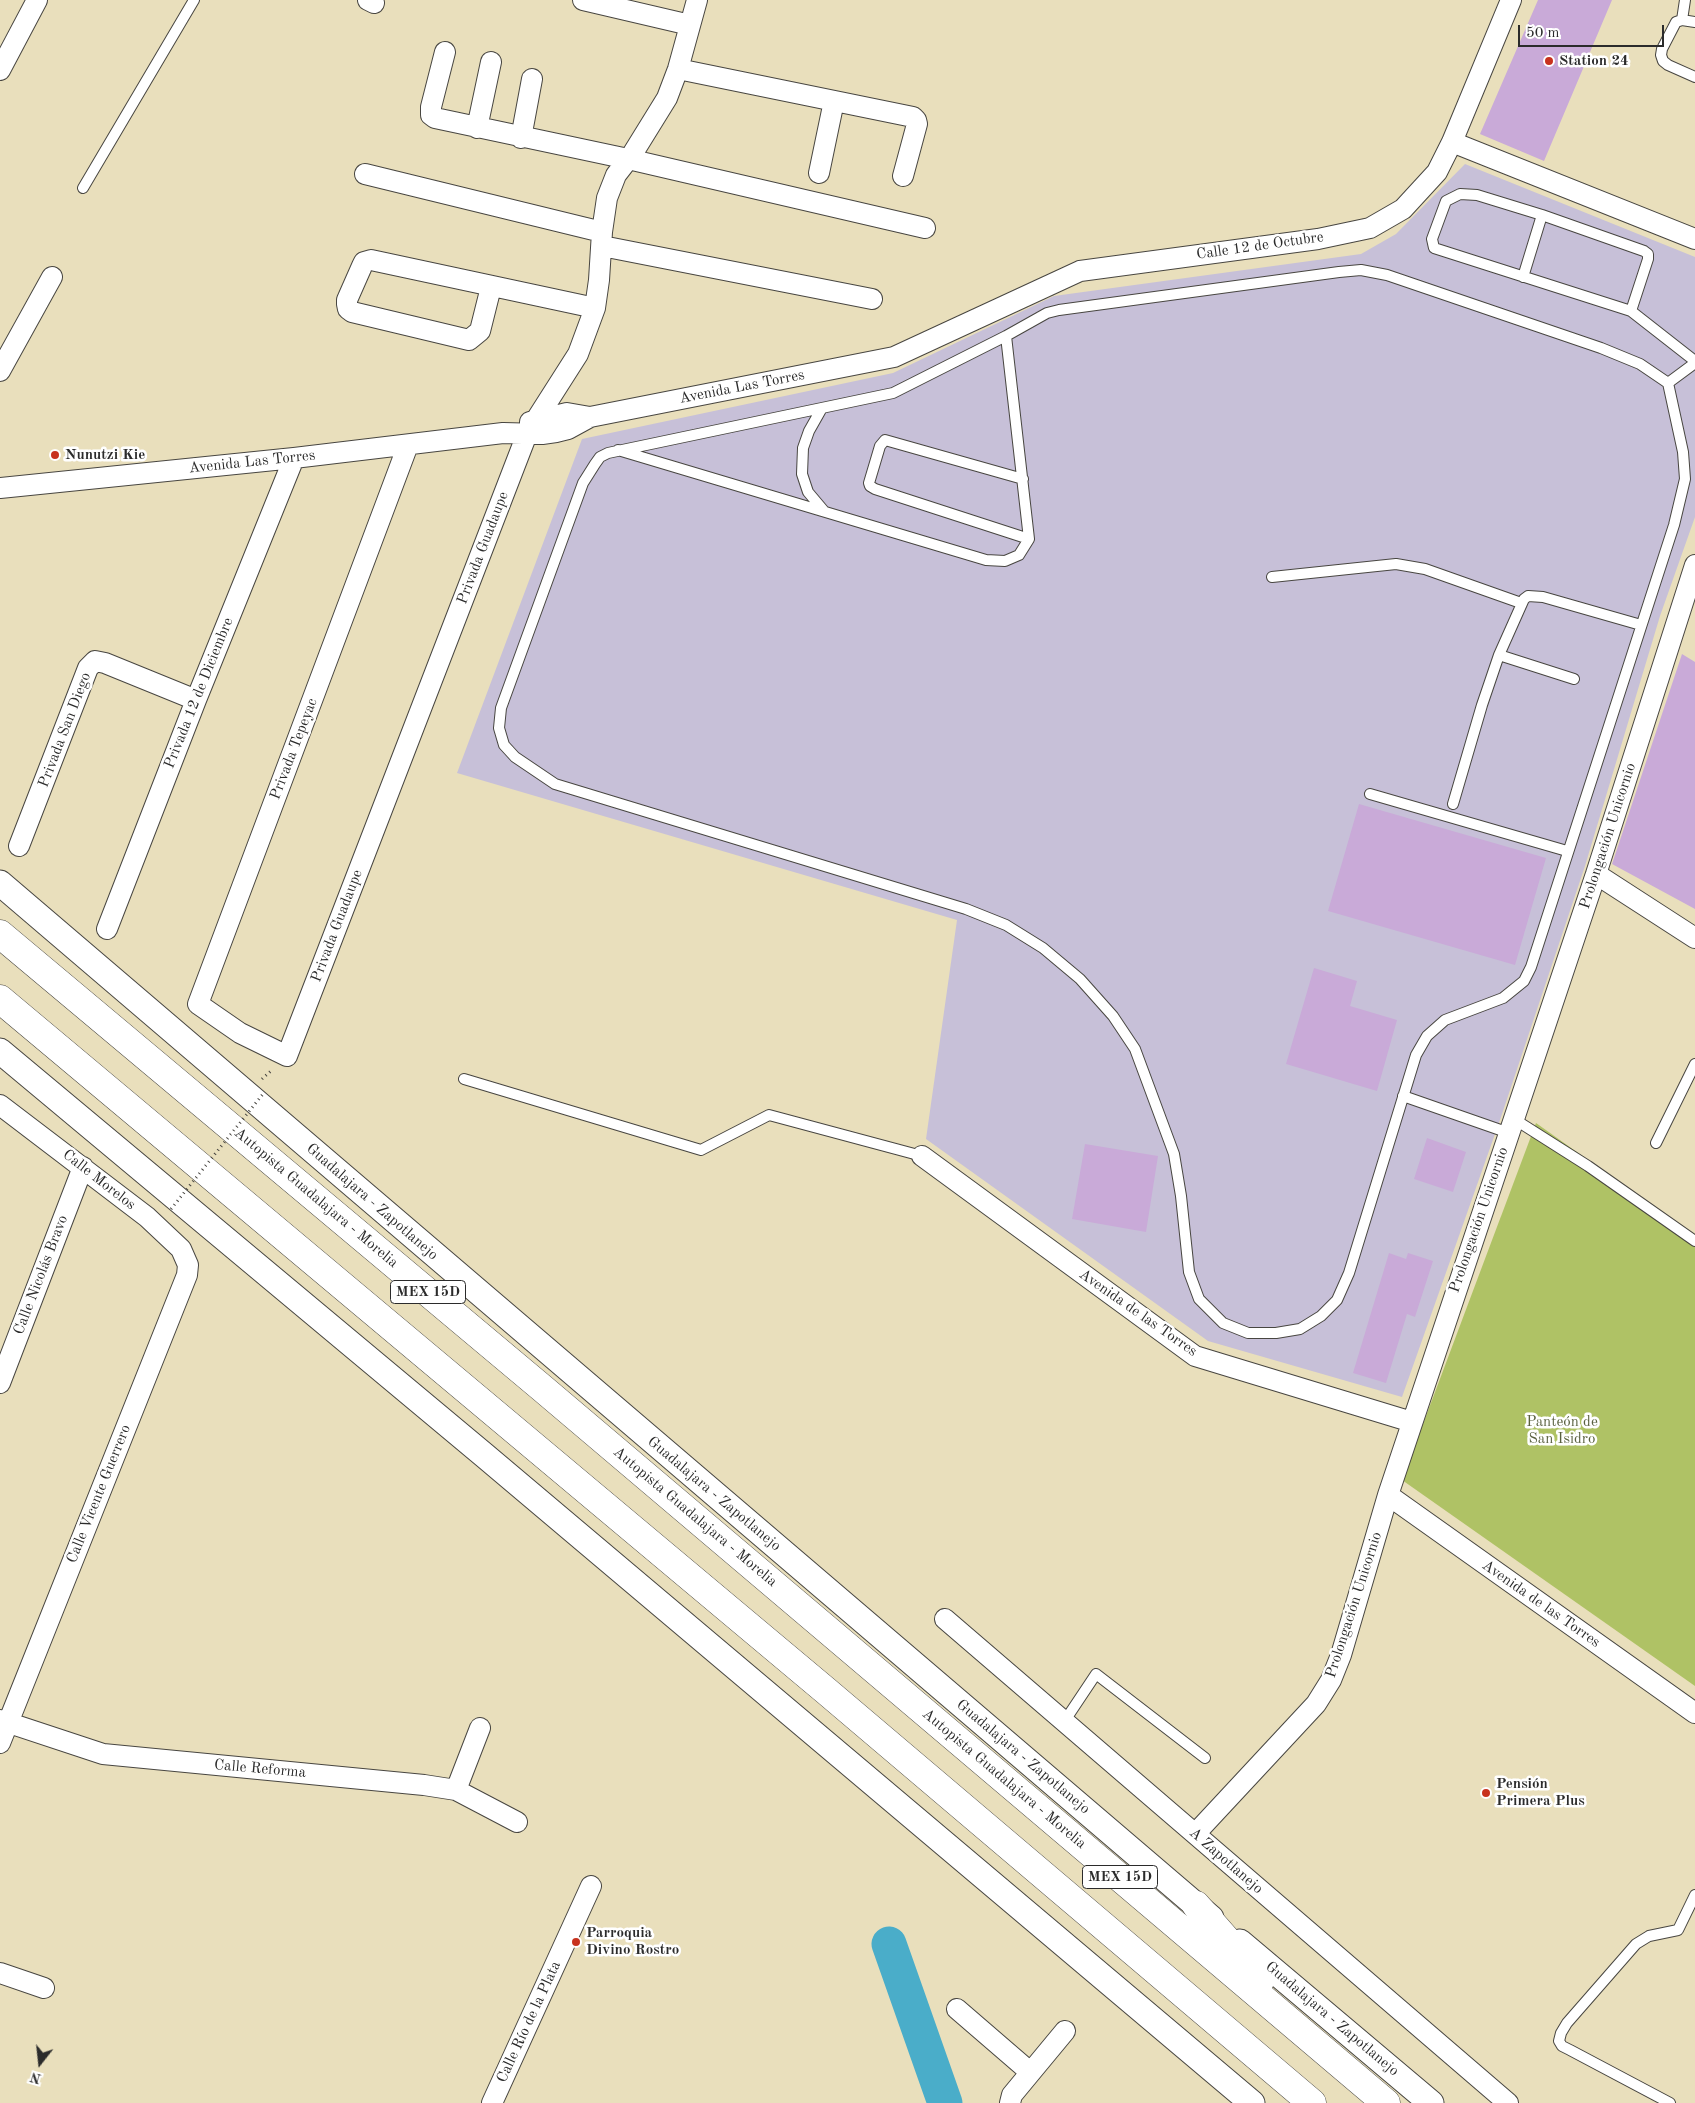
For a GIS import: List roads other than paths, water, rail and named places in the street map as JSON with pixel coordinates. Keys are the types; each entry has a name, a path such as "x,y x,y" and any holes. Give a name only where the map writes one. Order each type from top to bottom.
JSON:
{"highway":[{"name":"Autopista Guadalajara - Morelia","path":"0,934 542,1388 1386,2103"},
{"name":"MEX 15D","path":"0,999 825,1690 1312,2103"},
{"path":"1196,1905 1323,2050"}],"street":[{"path":"0,70 37,0"},
{"path":"583,0 690,25"},
{"name":"Privada Guadaupe","path":"240,1033 287,1056 531,427 578,354 595,308 607,198 616,175 667,98 678,69 697,0"},
{"name":"Calle 12 de Octubre","path":"894,357 1080,271 1318,239 1370,228 1403,209 1437,172 1452,142 1511,0"},
{"path":"445,52 431,107 431,115 435,118 521,138 628,159 925,228"},
{"path":"477,128 491,62"},
{"path":"678,69 908,115 916,120 916,128 902,176"},
{"path":"521,138 532,79"},
{"path":"819,173 834,101"},
{"path":"1452,142 1695,239"},
{"path":"365,174 602,239 872,299"},
{"path":"491,287 480,331 469,340 356,313 348,309 347,304 347,300 364,262 371,260 595,308"},
{"path":"0,371 52,277"},
{"name":"Avenida Las Torres","path":"0,488 294,458 503,433 531,427 567,413 590,417 894,357"},
{"name":"Privada Tepeyac","path":"240,1033 198,1004 408,445"},
{"name":"Privada 12 de Diciembre","path":"107,929 196,700 294,458"},
{"name":"Prolongación Unicornio","path":"1195,1834 1316,1704 1331,1680 1341,1655 1388,1495 1596,874 1695,565"},
{"name":"Privada San Diego","path":"19,846 88,668 95,661 105,662 196,700"},
{"path":"1596,874 1695,938"},
{"name":"Guadalajara - Zapotlanejo","path":"0,884 1196,1905 1431,2103"},
{"path":"0,1051 477,1449 1252,2103"},
{"name":"Calle Morelos","path":"0,1105 147,1217 181,1249 188,1265"},
{"name":"Avenida de las Torres","path":"922,1156 1194,1356 1412,1422"},
{"name":"Calle Nicolás Bravo","path":"0,1383 83,1167"},
{"name":"Calle Vicente Guerrero","path":"0,1743 4,1721 187,1274 188,1265"},
{"name":"Avenida de las Torres","path":"1388,1495 1695,1713"},
{"name":"A Zapotlanejo","path":"945,1618 1508,2103"},
{"name":"Calle Reforma","path":"4,1721 103,1754 415,1784 456,1790 517,1822"},
{"path":"456,1790 480,1728"},
{"name":"Calle Río de la Plata","path":"492,2103 591,1886"},
{"path":"0,1973 44,1988"},
{"path":"957,2009 1030,2072"},
{"path":"1010,2103 1012,2095 1064,2031"}],"lane":[{"path":"84,188 194,0"},
{"path":"1682,20 1685,0"},
{"path":"1695,22 1682,20 1673,26 1661,55 1663,61 1668,65 1695,77"},
{"path":"1632,311 1648,254 1640,249 1477,195 1460,194 1446,201 1432,240 1432,245 1437,250 1632,311 1695,362 1668,383"},
{"path":"1523,277 1542,215"},
{"path":"1361,270 1387,275 1601,348 1640,364 1668,383 1683,452 1685,479 1674,525 1531,966 1524,981 1503,998 1445,1020 1426,1036 1416,1055 1350,1273 1338,1300 1321,1316 1300,1329 1276,1333 1248,1333 1223,1323 1199,1299 1189,1272 1181,1196 1174,1154 1135,1049 1113,1016 1080,979 1044,948 1006,925 966,909 555,784 514,757 504,745 499,728 501,708 583,483 600,457 616,450 893,393 1006,336 1047,313 1361,270"},
{"path":"616,450 996,562 1005,561 1019,555 1030,539 1006,336"},
{"path":"822,408 809,431 803,448 802,474 808,492 825,512"},
{"path":"1023,479 885,440 880,446 869,483 875,489 1030,539"},
{"path":"1272,577 1396,564 1424,569 1521,603"},
{"path":"1453,804 1499,655 1521,603 1528,596 1543,597 1641,625"},
{"path":"1499,655 1574,680"},
{"path":"1370,794 1567,851"},
{"path":"1656,1143 1695,1064"},
{"path":"464,1079 701,1150 769,1114 922,1156"},
{"path":"1403,1096 1511,1126 1588,1166 1695,1241"},
{"path":"1064,1722 1096,1674 1205,1758"},
{"path":"1670,2103 1562,2046 1559,2041 1567,2023 1636,1944 1648,1936 1678,1930 1695,1895"}],"waterway":[{"path":"889,1944 945,2103"}],"place":[{"name":"Station 24","path":"1549,61"},
{"name":"Nunutzi Kie","path":"55,455"},
{"name":"Pensión Primera Plus","path":"1486,1793"},
{"name":"Parroquia Divino Rostro","path":"576,1942"}],"park label":[{"name":"Panteón de San Isidro","path":"1562,1430"}]}
